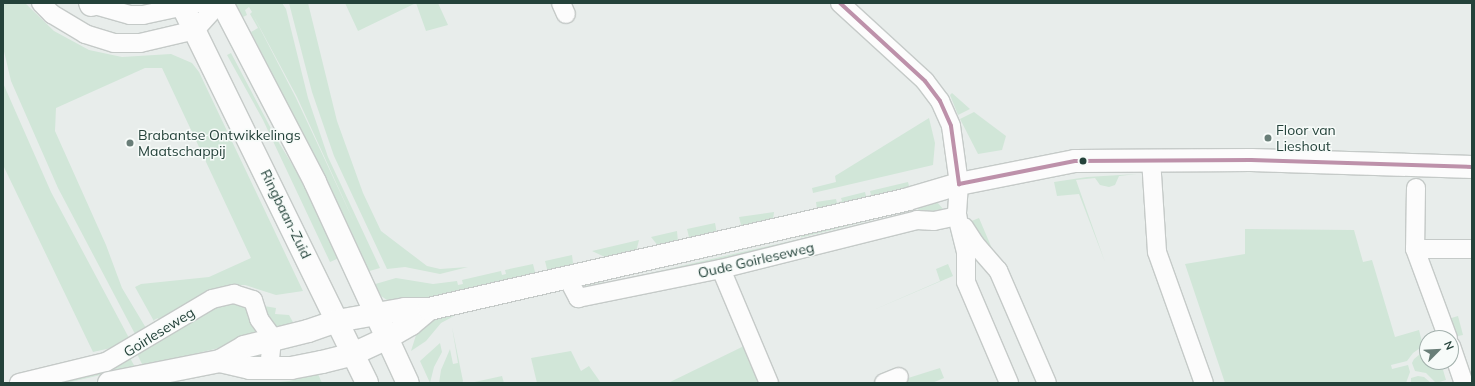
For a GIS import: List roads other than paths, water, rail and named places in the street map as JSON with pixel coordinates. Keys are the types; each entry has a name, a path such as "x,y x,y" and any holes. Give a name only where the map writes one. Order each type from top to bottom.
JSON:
{"street":[{"path":"41,3 79,31 114,43 152,42 196,30 219,3"},
{"path":"222,3 315,182 408,383"},
{"path":"840,3 925,81 940,101 951,126 959,184 957,216 966,252 966,282 1009,383"},
{"path":"92,4 130,15 143,15 187,4"},
{"name":"Ringbaan-Zuid","path":"187,4 196,30 367,383"},
{"path":"1151,159 1157,252 1204,383"},
{"name":"Oude Goirleseweg","path":"377,315 430,309 908,199 959,184 1075,161 1151,159 1417,176 1472,167"},
{"path":"1417,176 1415,249 1445,330"},
{"path":"957,216 975,244 998,270 1047,383"},
{"name":"Oude Goirleseweg","path":"567,277 578,298 721,269 916,220 934,221 957,216"},
{"path":"1415,249 1472,249"},
{"path":"721,269 769,383"},
{"name":"Goirleseweg","path":"19,383 106,362 223,295 234,294 254,300 259,319 272,340"},
{"name":"Oude Goirleseweg","path":"387,338 411,324 430,309"},
{"name":"Goirleseweg","path":"110,383 220,361 244,347 337,320 377,315"},
{"name":"Goirleseweg","path":"220,361 250,368 311,365 354,354 387,338"},
{"path":"269,368 272,340"},
{"path":"1459,369 1464,383"}],"place":[{"name":"Floor van Lieshout","path":"1268,138"},
{"name":"Brabantse Ontwikkelings Maatschappij","path":"130,143"}]}
